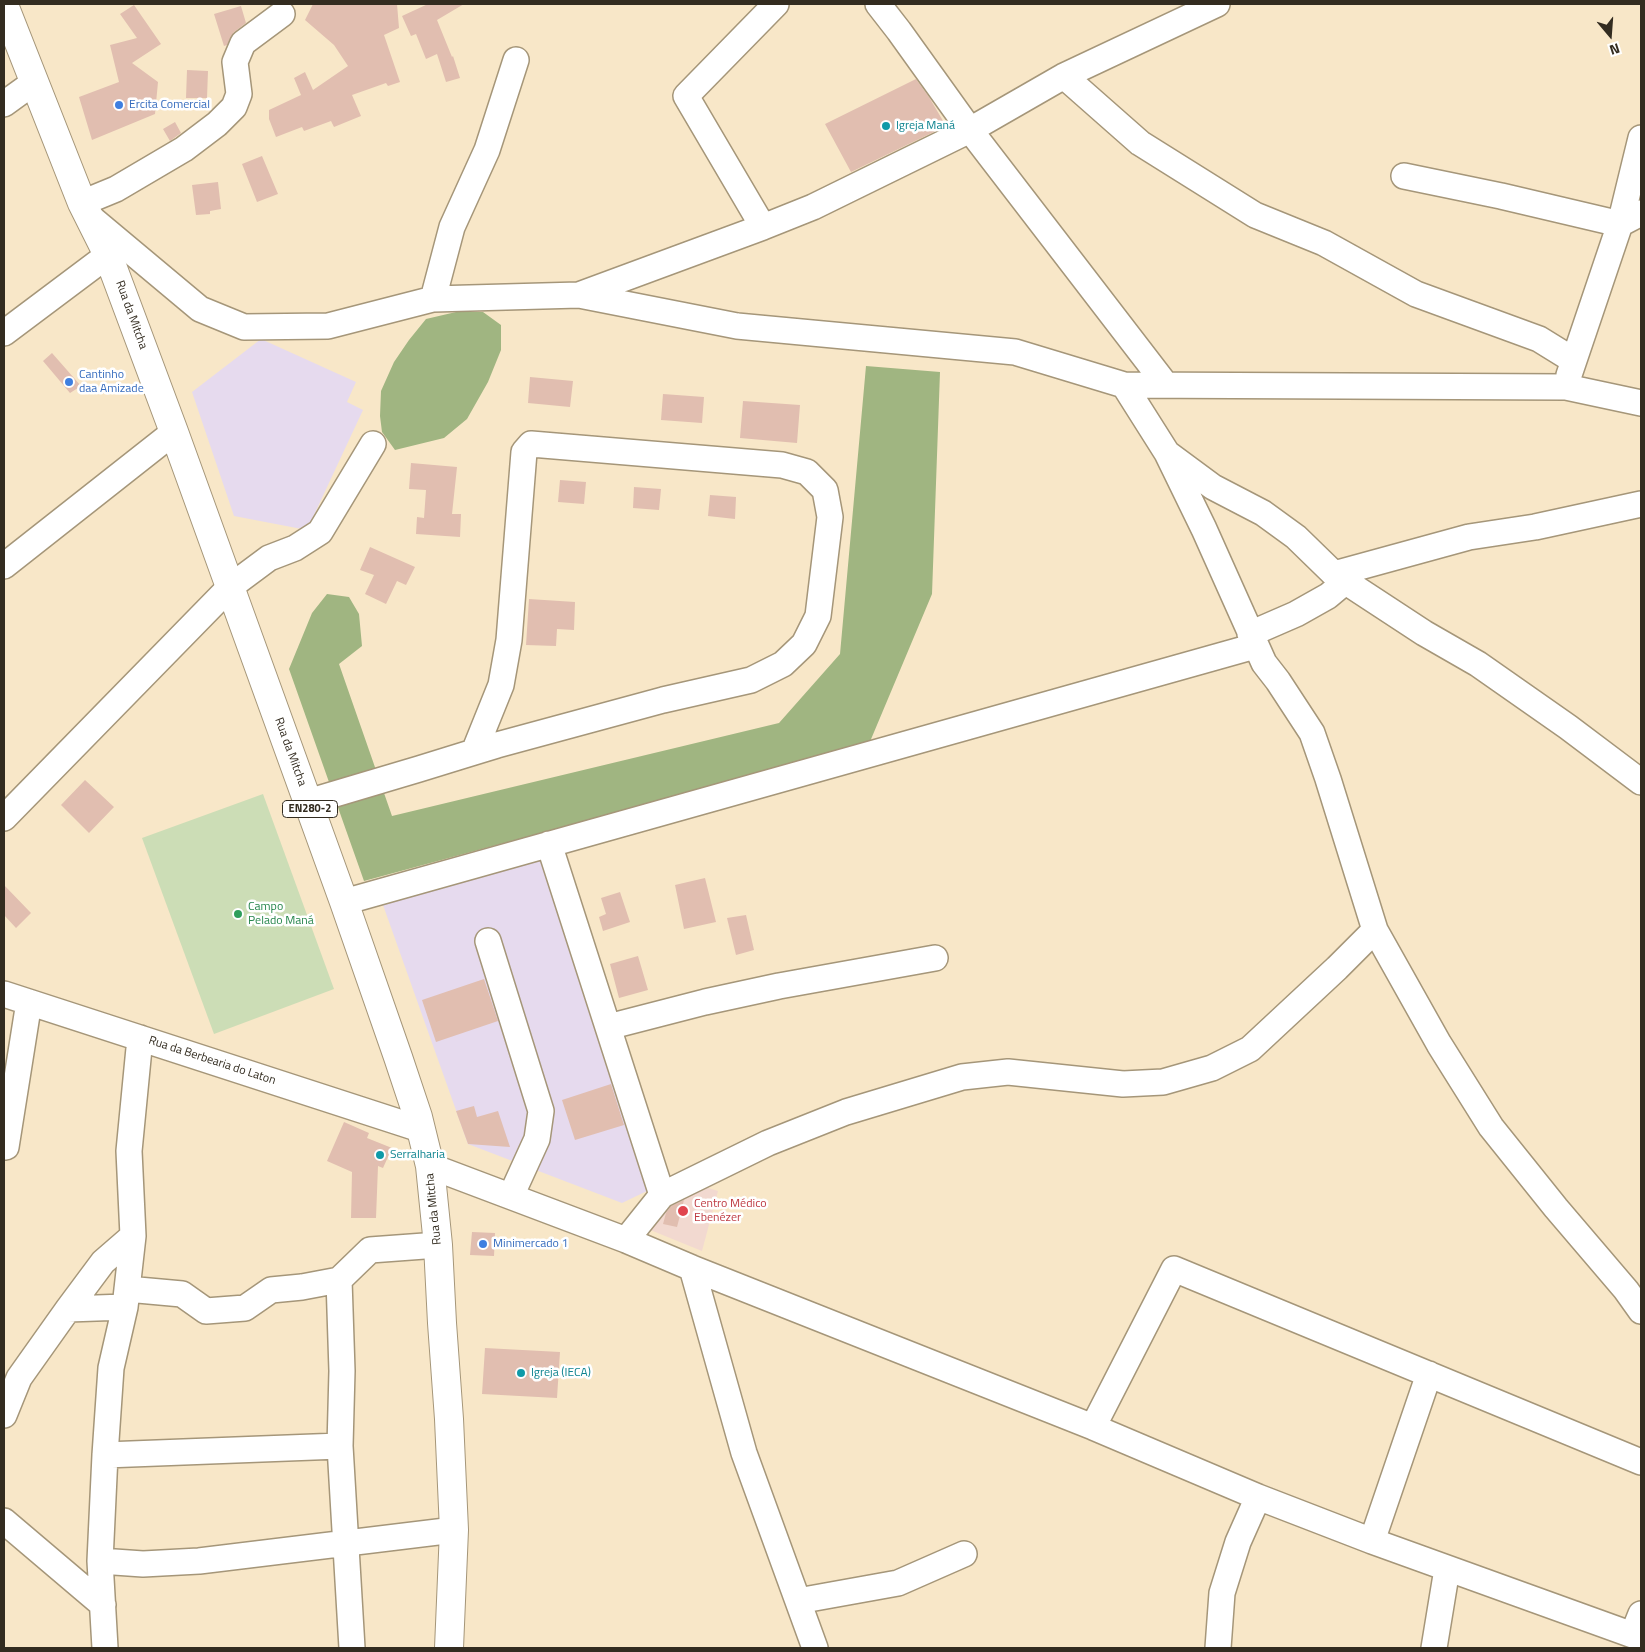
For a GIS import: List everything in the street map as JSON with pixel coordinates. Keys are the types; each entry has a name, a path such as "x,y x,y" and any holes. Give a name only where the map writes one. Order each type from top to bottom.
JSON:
{"main road":[{"name":"Rua da Mitcha","path":"4,5 33,83 86,210 108,254 174,432 344,902 398,1057 420,1129 430,1166 438,1245 449,1419 454,1530 449,1648"}],"street":[{"path":"763,227 686,96 776,4"},
{"path":"878,4 970,130 1166,385"},
{"path":"579,295 813,207 970,130 1064,76 1217,4"},
{"path":"282,14 243,43 235,62 239,94 234,108 217,124 184,149 116,189 86,210 200,309 244,326 328,326 433,299 579,295 737,326 1015,352 1124,385 1566,387 1641,403"},
{"path":"433,299 452,227 487,150 516,60"},
{"path":"1064,76 1140,143 1255,215 1324,243 1416,294 1539,339 1573,360"},
{"path":"4,104 33,83"},
{"path":"1566,387 1573,360 1631,218 1641,138"},
{"path":"1404,176 1501,196 1631,218"},
{"path":"4,333 108,254"},
{"path":"1124,385 1167,453 1204,528 1264,663 1312,733 1375,930 1439,1044 1491,1127 1556,1208 1626,1290 1641,1311"},
{"path":"4,566 174,432"},
{"path":"4,818 230,587 269,558 295,548 320,532 373,444"},
{"path":"308,802 474,752 663,700 751,680 783,664 804,644 818,616 830,517 825,490 807,472 782,465 531,444 524,452 509,640 502,685 474,752"},
{"path":"1167,453 1213,487 1263,514 1296,537 1340,578 1424,633 1478,664 1568,727 1641,782"},
{"path":"344,902 1253,640 1328,596 1340,578 1469,537 1535,527 1641,504"},
{"path":"549,844 662,1195"},
{"path":"626,1240 662,1195 768,1143 846,1112 962,1077 1008,1072 1123,1084 1163,1082 1212,1068 1250,1049 1375,930"},
{"path":"488,941 541,1111 537,1138 511,1196"},
{"path":"608,1027 705,1002 779,986 935,958"},
{"name":"Rua da Berbearia do Laton","path":"4,994 420,1129"},
{"path":"6,1147 29,1002"},
{"path":"106,1648 100,1561 105,1455 111,1368 126,1298 133,1236 130,1151 140,1038"},
{"path":"430,1166 626,1240 1093,1428 1258,1497 1372,1541 1447,1569 1638,1629"},
{"path":"4,1415 19,1378 68,1309 103,1262 133,1236"},
{"path":"68,1309 126,1298 182,1294 206,1311 245,1308 271,1290 302,1287 339,1280 370,1250 438,1245"},
{"path":"692,1268 744,1453 815,1648"},
{"path":"1093,1428 1174,1269 1641,1462"},
{"path":"339,1280 342,1371 340,1446 352,1648"},
{"path":"1372,1541 1429,1374"},
{"path":"105,1455 340,1446"},
{"path":"1218,1648 1222,1593 1238,1542 1258,1497"},
{"path":"4,1521 103,1605"},
{"path":"100,1561 142,1564 199,1561 454,1530"},
{"path":"798,1600 898,1583 964,1554"},
{"path":"1434,1648 1447,1569"}],"shaded area":[{"path":"261,339 356,382 347,402 363,410 307,530 234,516 192,392"},
{"path":"540,859 647,1191 622,1203 468,1144 383,905"},
{"name":"Centro Médico Ebenézer","path":"689,1182 718,1191 702,1251 643,1227"}],"green space":[{"path":"456,312 483,312 501,325 501,350 488,382 467,419 444,438 395,450 382,432 380,416 381,391 394,362 426,319"},
{"path":"866,366 940,372 932,594 869,744 364,881 289,669 312,613 327,594 349,597 359,614 362,646 339,664 392,816 779,723 840,654"},
{"name":"Campo Pelado Maná","path":"263,794 334,989 214,1034 142,838"}],"building":[{"path":"313,4 397,4 399,28 384,35 400,82 388,86 386,83 352,95 361,116 334,127 331,121 304,131 302,127 276,137 269,119 269,110 301,95 294,78 305,72 313,90 348,66 334,45 305,20"},
{"path":"428,4 464,4 437,20 453,56 460,78 446,82 437,54 426,59 416,34 411,36 402,16"},
{"name":"Ercita Comercial","path":"134,5 161,44 132,63 158,82 155,114 92,140 79,97 119,82 110,45 137,38 120,14"},
{"path":"241,6 246,23 234,32 227,45 224,46 214,14"},
{"path":"187,70 208,71 207,98 186,98"},
{"name":"Igreja Maná","path":"916,79 946,126 851,172 825,124"},
{"path":"175,122 181,133 170,141 163,129"},
{"path":"262,156 278,194 257,202 242,164"},
{"path":"218,182 221,209 210,211 210,214 196,215 192,185"},
{"path":"52,353 81,386 70,393 43,361"},
{"path":"530,377 573,381 570,407 528,403"},
{"path":"663,394 704,397 702,423 661,420"},
{"path":"743,401 800,405 797,443 740,438"},
{"path":"411,463 457,467 452,514 461,514 460,537 416,534 417,517 424,518 426,490 409,489"},
{"path":"560,480 586,482 584,504 558,502"},
{"path":"634,487 661,489 659,510 633,508"},
{"path":"710,495 736,497 735,519 708,516"},
{"path":"370,547 415,567 406,585 397,581 386,604 365,594 374,575 360,570"},
{"path":"529,599 575,602 574,630 557,629 556,646 526,645"},
{"path":"85,780 114,807 89,833 61,805"},
{"path":"705,878 716,922 684,929 675,885"},
{"path":"4,885 31,913 16,928 4,915"},
{"path":"620,892 630,922 603,931 599,917 606,914 601,898"},
{"path":"746,915 754,950 736,955 727,918"},
{"path":"638,956 648,990 619,998 610,964"},
{"path":"484,979 498,1021 436,1042 422,1000"},
{"path":"611,1084 624,1125 575,1140 562,1100"},
{"path":"474,1106 477,1117 498,1111 510,1147 468,1144 456,1111"},
{"path":"344,1122 369,1133 367,1138 392,1148 383,1168 378,1166 376,1218 351,1218 352,1172 327,1161"},
{"path":"684,1200 677,1227 663,1224 666,1213 671,1206"},
{"name":"Minimercado 1","path":"472,1232 495,1233 494,1256 470,1255"},
{"name":"Igreja (IECA)","path":"485,1348 560,1352 557,1398 482,1394"}],"place":[{"name":"Ercita Comercial","path":"119,105"},
{"name":"Igreja Maná","path":"886,126"},
{"name":"Cantinho daa Amizade","path":"69,382"},
{"name":"Campo Pelado Maná","path":"238,914"},
{"name":"Serralharia","path":"380,1155"},
{"name":"Centro Médico Ebenézer","path":"683,1211"},
{"name":"Minimercado 1","path":"483,1244"},
{"name":"Igreja (IECA)","path":"521,1373"}]}
